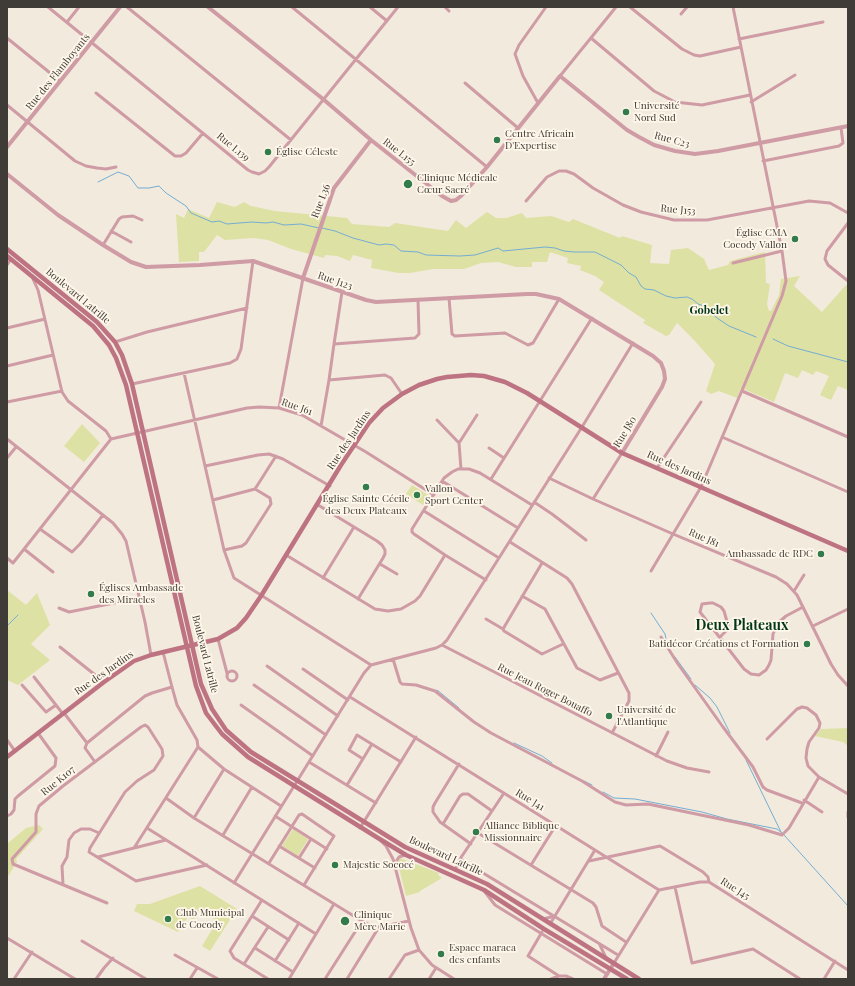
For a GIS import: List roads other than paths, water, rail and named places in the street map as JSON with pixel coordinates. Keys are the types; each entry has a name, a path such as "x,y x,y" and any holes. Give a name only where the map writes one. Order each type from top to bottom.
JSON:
{"main road":[{"name":"Boulevard Latrille","path":"7,249 97,322 115,342 127,366 203,690 212,709 226,730 242,745 405,847 487,884 639,979"},
{"name":"Boulevard Latrille","path":"9,258 93,326 109,345 123,376 186,647 200,699 206,713 222,734 239,750 360,828 406,855 484,890 544,929 628,979"},
{"name":"Rue des Jardins","path":"7,757 104,682 134,661 151,655 218,639 234,630 242,623 261,596 354,445 376,415 391,401 402,394 419,385 437,379 471,375 484,376 505,382 540,401 622,452 848,551"}],"street":[{"name":"Rue L139","path":"48,7 248,170 259,174 265,172 398,7"},
{"path":"67,22 79,7"},
{"name":"Rue des Flamboyants","path":"7,147 120,7"},
{"path":"127,7 291,140"},
{"name":"Rue L155","path":"208,7 443,198 451,201 456,200 461,196 487,167 560,76"},
{"path":"292,7 487,167"},
{"path":"370,7 387,21"},
{"path":"445,7 449,11"},
{"path":"538,103 523,76 515,54 519,45 546,7"},
{"path":"560,76 616,7"},
{"path":"630,7 688,53 700,56 740,47"},
{"path":"681,14 687,7"},
{"path":"651,571 701,487 784,289 786,274 782,251 759,143 733,7"},
{"path":"739,39 824,22"},
{"path":"7,38 60,81"},
{"path":"591,38 654,91 675,102 702,104 750,95"},
{"path":"751,102 795,75"},
{"name":"Rue C23","path":"560,76 639,138 675,151 695,154 718,151 848,126"},
{"path":"465,83 518,128"},
{"path":"96,93 175,156 181,156 186,153 203,133"},
{"path":"7,105 75,161 86,166 97,168 106,169 116,167"},
{"path":"763,161 839,146 843,143 841,128"},
{"name":"Rue L36","path":"303,278 334,188 371,140"},
{"name":"Rue J153","path":"526,201 547,177 558,171 574,174 593,188 623,205 658,217 685,220 707,220 816,201 830,204 848,214"},
{"name":"Rue J123","path":"7,174 58,215 102,245 132,262 146,267 253,261 342,292 376,302 536,294 559,299 592,318 653,356 661,363 664,371"},
{"path":"102,245 119,219 122,217 133,216 142,220"},
{"path":"848,223 827,251 825,259 828,265 848,281"},
{"path":"112,231 131,242"},
{"path":"733,263 782,251"},
{"path":"7,265 9,258"},
{"path":"132,384 230,363 237,359 241,349 253,261"},
{"path":"7,558 13,563 111,439 106,431 68,401 62,392 38,290 32,276"},
{"path":"279,408 303,278"},
{"path":"321,426 342,292"},
{"path":"449,298 452,334 455,336 505,332 528,345 533,343 559,299"},
{"path":"334,344 415,338 419,334 418,300"},
{"path":"115,342 147,332 247,308"},
{"path":"491,479 592,318"},
{"path":"7,328 44,319"},
{"path":"234,882 370,665 442,645 447,640 510,542 633,343"},
{"path":"7,366 53,355"},
{"name":"Rue J80","path":"592,499 662,387 664,371"},
{"path":"184,373 224,550 234,578 370,665"},
{"path":"328,380 386,375 391,378 402,394"},
{"path":"742,391 848,437"},
{"path":"7,402 62,392"},
{"path":"657,468 701,402"},
{"name":"Rue J61","path":"111,439 247,408 279,408 302,415 354,445 434,495"},
{"path":"461,469 460,443 477,415"},
{"path":"437,420 460,443"},
{"path":"722,437 848,492"},
{"path":"7,439 117,527 126,541 151,655"},
{"path":"7,458 16,447"},
{"path":"489,448 504,458"},
{"path":"205,466 269,454 276,456 330,486"},
{"path":"213,500 255,489 276,456"},
{"path":"486,580 445,555 412,532 412,529 448,474 461,469 475,470 552,514 586,540"},
{"name":"Rue J81","path":"549,478 592,499 776,577 787,584 794,591 803,607 838,675 848,686"},
{"path":"442,481 518,528"},
{"path":"224,550 242,546 246,543 271,504 270,498 255,489"},
{"path":"318,505 382,546 385,554 358,599"},
{"path":"424,511 499,558"},
{"path":"40,529 72,552 103,515"},
{"path":"323,578 354,527"},
{"path":"510,542 567,578 572,584 629,693 629,701 612,733"},
{"path":"24,549 53,572"},
{"path":"286,555 375,609 388,611 401,609 415,601 420,596 445,555"},
{"path":"502,629 542,562"},
{"path":"380,564 397,574"},
{"path":"794,591 804,575"},
{"path":"522,596 544,610 575,667 598,680 603,680 618,673"},
{"path":"59,608 69,612 139,598"},
{"path":"720,637 727,630 728,625 724,611 721,607 710,603 702,604 700,612 748,673 759,675 766,670 769,665 773,634 778,623 786,616 803,607"},
{"path":"813,626 848,608"},
{"path":"486,619 542,654 563,644"},
{"path":"661,637 678,664 753,767 763,787 802,804"},
{"path":"218,639 227,673"},
{"name":"Rue Jean Roger Bouaffo","path":"442,645 656,756 678,766 708,772"},
{"path":"60,647 104,682"},
{"path":"134,848 198,747 197,740 177,705 163,652"},
{"path":"394,659 400,682 402,684 423,687 435,691 474,722 491,733 582,781 615,802 626,805 648,804 749,825 782,835 789,828 804,800 819,777"},
{"path":"267,666 338,716"},
{"name":"Rue J41","path":"303,669 416,737 659,890"},
{"path":"34,677 87,743"},
{"path":"22,685 46,712 56,705"},
{"path":"254,685 326,735"},
{"path":"95,762 85,748 87,743 145,696 172,688"},
{"path":"241,705 313,756"},
{"path":"767,739 797,709 802,707 812,711 820,720 820,723 819,728 809,742 807,749 806,758 808,766 819,777 848,794"},
{"name":"Rue K107","path":"99,833 125,792 137,781 154,770 163,756 162,749 148,727 145,725 39,806 36,814 36,832 12,860 13,864 107,903"},
{"path":"656,756 668,732"},
{"path":"7,816 14,810 15,799 56,766 56,758 38,734"},
{"path":"363,759 349,750 355,736 358,735 401,762"},
{"path":"360,828 416,737"},
{"path":"7,740 15,751"},
{"path":"347,785 372,744"},
{"path":"198,747 224,769 281,806"},
{"path":"309,762 376,803"},
{"path":"459,764 433,807 433,812 443,824 471,844"},
{"path":"194,818 224,769"},
{"path":"223,835 252,787"},
{"path":"455,870 460,859 504,793"},
{"path":"443,824 460,796 463,794 468,794 492,811"},
{"path":"166,798 194,818 362,921 379,927 409,921"},
{"path":"804,800 822,812"},
{"path":"848,812 848,817"},
{"path":"269,863 300,814 334,836 304,885"},
{"path":"275,816 327,849"},
{"path":"531,865 556,825"},
{"path":"147,828 316,934"},
{"path":"64,885 62,866 67,857 68,843 71,836 81,829 99,833 89,850 95,856 133,880 138,881 207,865"},
{"path":"478,833 594,905 602,926 626,942"},
{"path":"378,838 390,853 409,921 419,950 426,960 454,979"},
{"path":"299,858 311,839"},
{"path":"98,857 166,840"},
{"path":"280,846 315,868"},
{"name":"Rue J45","path":"588,861 660,846 703,872 708,877 709,882 848,970"},
{"path":"550,924 595,850"},
{"path":"394,865 399,856 406,855"},
{"path":"460,859 618,955"},
{"path":"604,979 659,890 700,882 709,882"},
{"path":"675,887 692,963 753,949 800,979"},
{"path":"484,890 495,905 607,974"},
{"path":"262,900 230,951 234,958 268,979"},
{"path":"288,979 334,904"},
{"path":"540,907 541,918 555,916"},
{"path":"252,916 289,940"},
{"path":"325,979 362,921"},
{"path":"275,961 299,923"},
{"path":"244,964 268,927"},
{"path":"347,979 379,927"},
{"path":"544,929 528,956 559,976"},
{"path":"7,938 75,979"},
{"path":"82,942 113,958 146,979"},
{"path":"600,944 606,958"},
{"path":"255,948 293,972"},
{"path":"389,979 405,955 419,950"},
{"path":"14,979 32,952"},
{"path":"574,954 587,954"},
{"path":"175,955 218,979"},
{"path":"96,979 113,958"},
{"path":"824,979 834,961"},
{"path":"190,979 198,968"},
{"path":"429,979 436,968"},
{"path":"551,979 559,976 566,976 573,979"}],"waterway":[{"path":"98,182 118,172 129,176 138,188 159,186 166,193 186,206 191,213 212,222 219,221 227,224 273,222 284,225 301,224 319,228"},
{"path":"322,228 379,245 394,245 401,251 418,252 426,255 475,255 498,248 503,251 545,247 564,251 595,252 621,265 629,273 636,277 641,286 645,289 654,290 666,296 675,298 687,297 692,299 698,304 704,306 717,318 729,326 756,337"},
{"path":"773,339 788,346 848,362"},
{"path":"651,613 665,634 667,644"},
{"path":"7,626 18,615"},
{"path":"675,657 691,679"},
{"path":"695,685 710,698 717,707 730,733"},
{"path":"437,690 459,708"},
{"path":"514,743 542,756 552,763"},
{"path":"746,760 781,832"},
{"path":"584,781 592,785"},
{"path":"603,792 614,798 635,799 702,812 727,819 777,829 782,833"},
{"path":"784,835 848,906"}],"place":[{"name":"Université Nord Sud","path":"626,112"},
{"name":"Centre Africain D'Expertise","path":"497,140"},
{"name":"Église Céleste","path":"268,152"},
{"name":"Clinique Médicale Cœur Sacré","path":"408,184"},
{"name":"Église CMA Cocody Vallon","path":"795,239"},
{"name":"Église Sainte Cécile des Deux Plateaux","path":"366,487"},
{"name":"Vallon Sport Center","path":"417,495"},
{"name":"Ambassade de RDC","path":"821,554"},
{"name":"Églises Ambassade des Miracles","path":"91,594"},
{"name":"Batidécor Créations et Formation","path":"807,644"},
{"name":"Université de l'Atlantique","path":"609,716"},
{"name":"Alliance Biblique Missionnaire","path":"476,832"},
{"name":"Majestic Sococé","path":"335,865"},
{"name":"Club Municipal de Cocody","path":"168,919"},
{"name":"Clinique Mère Marie","path":"345,921"},
{"name":"Espace maraca des enfants","path":"441,954"}],"district":[{"name":"Gobelet","path":"709,311"},
{"name":"Deux Plateaux","path":"742,626"}]}
